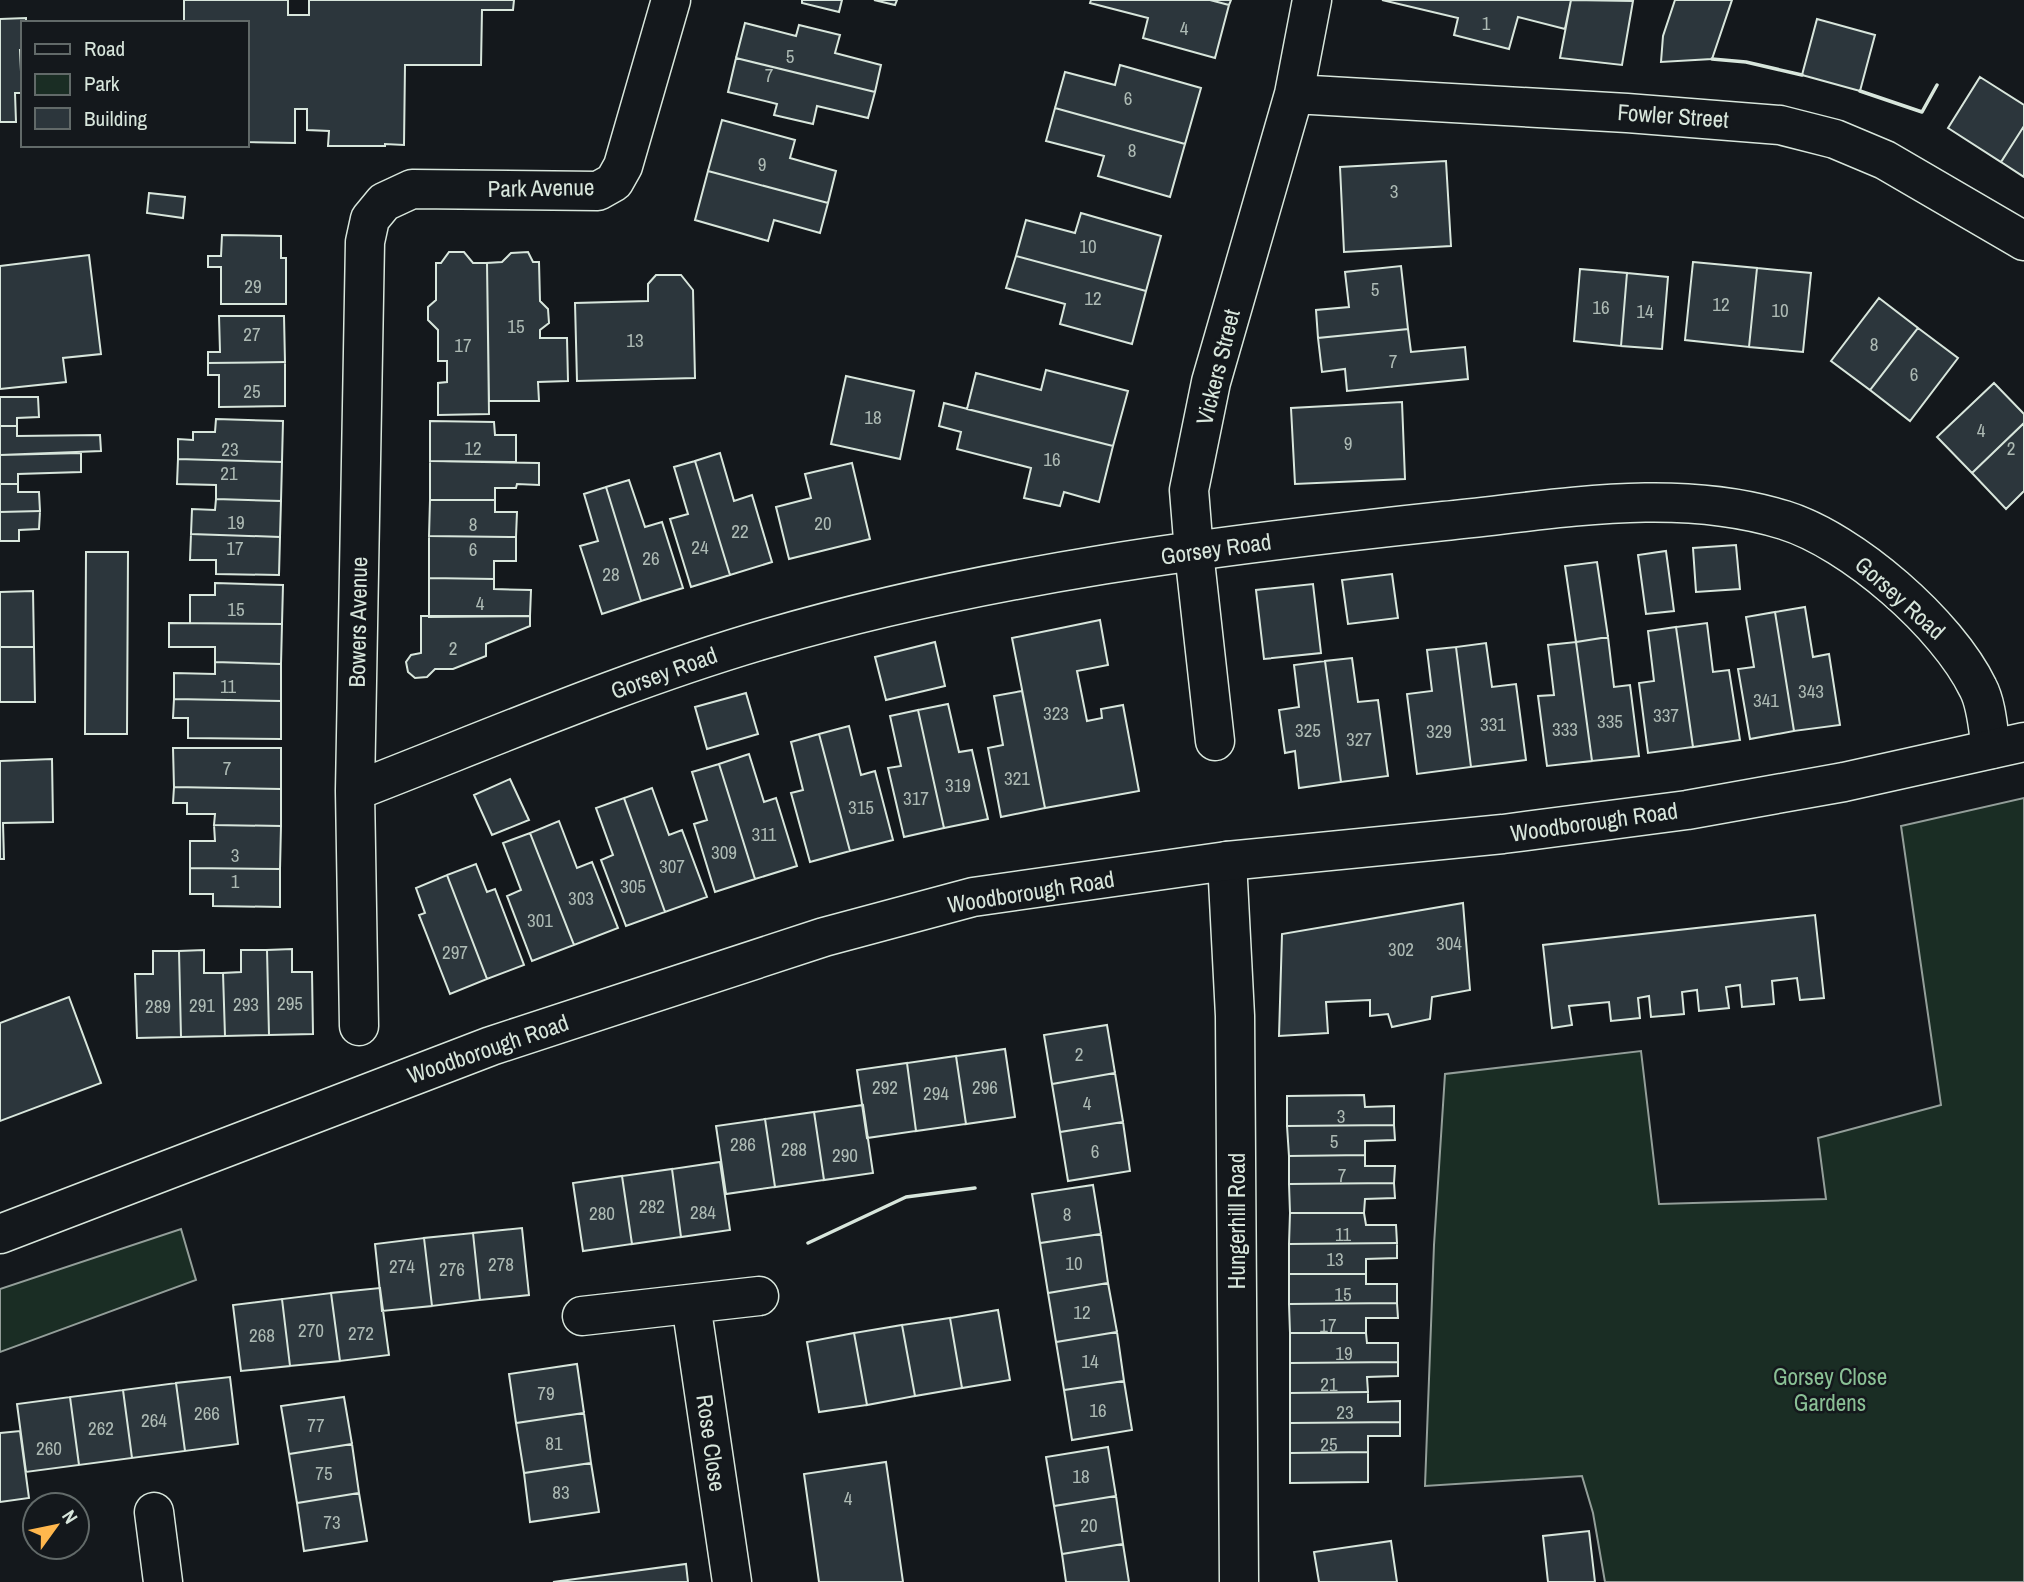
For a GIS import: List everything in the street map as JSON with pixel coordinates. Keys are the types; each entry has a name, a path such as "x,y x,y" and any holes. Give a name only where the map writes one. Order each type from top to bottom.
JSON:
{"street":[{"name":"Park Avenue","path":"370,219 384,202 412,189 598,191 614,182 622,166 671,0"},
{"name":"Vickers Street","path":"1215,741 1189,490 1211,382 1294,94 1312,0"},
{"name":"Fowler Street","path":"1294,94 1627,113 1780,125 1835,139 1885,160 2024,241"},
{"name":"Bowers Avenue","path":"359,1026 355,791 366,242 370,219"},
{"name":"Gorsey Road","path":"355,791 643,680 775,636 918,600 1031,577 1194,552 1366,529 1627,502 1694,504 1787,521 1838,545 1885,579 1945,635 1980,690 2008,746"},
{"name":"Woodborough Road","path":"0,1234 491,1046 824,937 973,897 1227,861 1503,834 1687,810 1844,782 2008,746"},
{"name":"Hungerhill Road","path":"1227,861 1235,1016 1239,1582"},
{"path":"582,1316 759,1297"},
{"name":"Rose Close","path":"691,1304 732,1582"},
{"path":"154,1512 163,1582"}],"green space":[{"name":"Gorsey Close Gardens","path":"2024,798 2024,1582 1605,1582 1593,1513 1582,1476 1425,1486 1434,1245 1445,1074 1641,1051 1659,1204 1826,1199 1818,1138 1941,1105 1901,826"},
{"path":"181,1229 196,1280 0,1352 0,1289"}],"building":[{"path":"184,0 288,0 288,15 309,15 309,0 514,0 513,10 482,10 481,65 405,65 404,145 328,146 329,131 307,130 307,109 295,109 295,143 248,142 248,21 184,21"},
{"path":"802,0 842,0 839,12 802,3"},
{"path":"874,0 897,0 895,5"},
{"path":"1091,0 1210,0 1229,5 1215,58 1143,38 1148,18 1090,3"},
{"path":"1210,0 1231,0 1229,5"},
{"path":"1382,0 1571,0 1565,29 1518,17 1509,49 1454,35 1458,18"},
{"path":"1571,0 1633,1 1622,65 1560,58"},
{"path":"1675,0 1732,0 1712,59 1661,62 1663,36"},
{"path":"26,18 26,21 21,21 21,93 15,93 16,122 0,122 0,19"},
{"path":"1817,19 1875,35 1860,91 1802,75"},
{"path":"745,23 796,36 799,25 840,35 835,53 881,65 875,92 736,58"},
{"path":"736,58 875,92 868,118 817,106 813,124 774,115 777,104 728,92"},
{"path":"1120,65 1201,88 1185,144 1055,108 1065,72 1115,85"},
{"path":"1980,77 2024,105 2024,126 2001,162 1948,128"},
{"path":"1055,108 1185,144 1170,197 1098,176 1104,156 1046,141"},
{"path":"722,120 795,140 790,158 836,171 828,203 708,171"},
{"path":"2024,126 2024,177 2001,162"},
{"path":"1446,161 1451,246 1344,252 1340,167"},
{"path":"708,171 828,203 820,233 774,220 768,241 695,220"},
{"path":"149,193 185,197 183,218 147,213"},
{"path":"1081,213 1161,236 1146,291 1016,256 1026,220 1075,233"},
{"path":"222,235 281,236 281,258 286,258 286,304 221,304 221,267 208,267 208,256 221,256"},
{"path":"449,252 464,252 473,263 487,263 489,414 438,415 438,383 447,382 447,361 438,361 438,330 428,320 428,307 436,300 436,263 441,263"},
{"path":"528,252 533,262 539,262 540,301 548,309 549,323 540,330 540,338 567,338 568,381 538,382 539,401 489,401 487,263 502,262 511,253"},
{"path":"89,255 101,354 63,358 66,382 0,389 0,266"},
{"path":"1016,256 1146,291 1132,344 1060,324 1065,304 1006,288"},
{"path":"1693,262 1757,268 1749,347 1685,340"},
{"path":"1401,266 1408,329 1318,338 1316,310 1349,307 1345,272"},
{"path":"1757,268 1811,273 1803,352 1749,347"},
{"path":"1580,269 1627,273 1621,346 1574,341"},
{"path":"1627,273 1668,277 1662,349 1621,346"},
{"path":"656,275 681,275 693,290 695,378 577,381 575,303 648,301 648,284"},
{"path":"1879,298 1918,328 1870,390 1831,361"},
{"path":"219,316 284,316 285,362 208,363 208,352 220,352"},
{"path":"1918,328 1958,358 1910,421 1870,390"},
{"path":"1408,329 1411,352 1465,347 1468,379 1347,391 1345,369 1322,372 1318,338"},
{"path":"285,362 285,406 219,407 219,375 208,375 208,363"},
{"path":"1046,370 1128,391 1113,446 967,409 976,373 1041,390"},
{"path":"846,376 914,391 900,459 831,444"},
{"path":"1994,383 2024,414 2024,423 1972,473 1937,437"},
{"path":"0,397 38,397 39,417 17,418 17,426 0,426"},
{"path":"1402,402 1405,479 1295,484 1291,408"},
{"path":"944,403 1113,446 1099,502 1064,492 1060,506 1024,498 1031,468 957,449 961,432 939,426"},
{"path":"216,419 283,421 282,462 178,459 178,439 193,440 193,432 215,432"},
{"path":"430,421 494,422 495,435 516,435 516,462 430,461"},
{"path":"2024,423 2024,491 2006,509 1972,473"},
{"path":"0,426 17,426 17,436 100,435 101,451 0,455"},
{"path":"81,453 81,472 18,474 18,484 0,484 0,455"},
{"path":"720,453 734,501 752,495 772,562 730,575 695,461"},
{"path":"178,459 282,462 281,501 216,499 216,485 177,484"},
{"path":"430,461 539,463 539,485 517,484 516,488 495,488 495,500 430,500"},
{"path":"695,461 730,575 691,587 670,519 688,514 674,467"},
{"path":"852,463 870,539 789,559 776,507 811,498 805,474"},
{"path":"629,480 645,527 662,522 683,588 641,601 606,487"},
{"path":"0,484 18,484 18,492 39,492 40,511 0,512"},
{"path":"606,487 641,601 602,614 580,546 598,541 584,494"},
{"path":"216,499 281,501 280,537 191,534 192,509 215,510"},
{"path":"430,500 495,500 495,512 517,512 516,537 429,536"},
{"path":"40,511 39,529 19,530 19,541 0,541 0,512"},
{"path":"191,534 280,537 279,575 216,574 216,560 190,560"},
{"path":"429,536 516,537 516,561 494,561 494,579 429,578"},
{"path":"1736,545 1740,589 1696,592 1693,548"},
{"path":"1666,551 1674,611 1646,614 1638,555"},
{"path":"86,552 128,552 127,734 85,734"},
{"path":"1597,562 1608,637 1576,642 1565,566"},
{"path":"1392,574 1398,618 1348,624 1342,580"},
{"path":"429,578 494,579 494,589 531,590 530,616 429,617"},
{"path":"215,583 283,585 282,624 190,623 190,595 215,595"},
{"path":"1313,584 1321,653 1264,659 1256,590"},
{"path":"33,591 34,647 0,647 0,592"},
{"path":"1805,607 1813,657 1829,654 1840,725 1794,731 1775,612"},
{"path":"1775,612 1794,731 1750,739 1738,669 1754,667 1746,617"},
{"path":"421,616 530,616 530,626 486,644 486,656 453,669 435,669 427,677 415,678 408,672 406,662 411,655 421,653"},
{"path":"1100,620 1108,665 1077,671 1087,721 1102,718 1101,709 1123,705 1139,791 1045,808 1012,638"},
{"path":"169,623 282,624 281,664 215,662 215,647 169,647"},
{"path":"1707,623 1713,672 1729,670 1740,740 1693,747 1676,627"},
{"path":"1676,627 1693,747 1648,753 1639,683 1654,681 1648,631"},
{"path":"1608,637 1614,687 1630,685 1639,756 1592,761 1576,642"},
{"path":"935,642 945,686 886,700 875,657"},
{"path":"1576,642 1592,761 1547,766 1538,696 1554,695 1548,645"},
{"path":"1486,643 1492,687 1516,684 1526,760 1471,767 1456,647"},
{"path":"0,647 34,647 35,702 0,702"},
{"path":"1456,647 1471,767 1417,774 1407,694 1432,691 1427,650"},
{"path":"1352,658 1358,702 1378,700 1388,776 1341,782 1325,661"},
{"path":"1325,661 1341,782 1299,788 1295,751 1285,753 1279,710 1299,707 1294,665"},
{"path":"215,662 281,664 281,701 174,699 174,673 215,674"},
{"path":"1022,691 1045,808 1001,817 988,748 1003,745 994,696"},
{"path":"746,693 758,734 707,749 695,707"},
{"path":"174,699 281,701 281,739 188,738 188,718 173,718"},
{"path":"948,704 959,752 972,750 988,819 944,828 918,710"},
{"path":"918,710 944,828 904,837 888,768 901,766 890,716"},
{"path":"849,726 861,775 875,771 893,840 850,851 819,734"},
{"path":"819,734 850,851 810,862 791,793 803,790 791,742"},
{"path":"173,748 281,748 281,789 174,787"},
{"path":"749,754 764,802 776,798 797,866 755,879 719,764"},
{"path":"52,759 53,822 3,823 4,859 0,859 0,761"},
{"path":"719,764 755,879 715,892 694,824 707,820 692,772"},
{"path":"510,779 529,820 492,835 474,795"},
{"path":"174,787 281,789 281,826 214,825 215,814 187,814 187,803 173,803"},
{"path":"652,788 669,835 682,830 707,897 665,912 624,798"},
{"path":"624,798 665,912 626,926 601,860 613,855 596,808"},
{"path":"559,821 577,868 592,862 618,928 574,945 530,833"},
{"path":"214,825 281,826 280,869 190,868 190,841 215,841"},
{"path":"530,833 574,945 532,961 507,896 521,890 503,843"},
{"path":"476,864 487,892 495,889 524,965 487,979 447,875"},
{"path":"190,868 280,869 280,907 213,906 213,894 190,894"},
{"path":"447,875 487,979 450,994 419,915 425,913 416,888"},
{"path":"1463,903 1470,990 1432,997 1430,1019 1392,1027 1388,1014 1370,1016 1370,1000 1326,1002 1328,1033 1279,1036 1282,934"},
{"path":"1815,915 1824,998 1800,1000 1797,978 1772,981 1774,1004 1742,1007 1740,985 1726,987 1729,1008 1699,1011 1697,990 1682,992 1684,1014 1651,1017 1649,996 1638,998 1640,1018 1611,1021 1609,1002 1569,1006 1572,1025 1552,1028 1543,945"},
{"path":"292,949 292,972 312,972 313,1034 269,1035 267,950"},
{"path":"204,950 204,973 223,973 225,1036 181,1037 179,951"},
{"path":"241,950 267,950 269,1035 225,1036 223,973 241,972"},
{"path":"153,951 179,951 181,1037 137,1038 135,974 153,974"},
{"path":"69,997 101,1083 0,1121 0,1023"},
{"path":"1107,1025 1115,1073 1052,1084 1044,1035"},
{"path":"1005,1049 1015,1117 966,1124 956,1056"},
{"path":"956,1056 966,1124 916,1131 907,1063"},
{"path":"907,1063 916,1131 867,1138 857,1070"},
{"path":"1115,1073 1123,1122 1060,1132 1052,1084"},
{"path":"1364,1095 1365,1107 1394,1106 1394,1125 1287,1126 1287,1096"},
{"path":"863,1105 873,1173 824,1180 814,1112"},
{"path":"814,1112 824,1180 775,1187 765,1119"},
{"path":"765,1119 775,1187 726,1194 716,1126"},
{"path":"1123,1122 1130,1171 1068,1181 1060,1132"},
{"path":"1394,1125 1395,1140 1365,1141 1365,1155 1289,1156 1287,1126"},
{"path":"1365,1155 1365,1166 1395,1166 1394,1183 1289,1184 1289,1156"},
{"path":"720,1162 730,1230 681,1237 672,1169"},
{"path":"672,1169 681,1237 632,1244 622,1176"},
{"path":"622,1176 632,1244 583,1251 573,1183"},
{"path":"1394,1183 1395,1198 1365,1199 1364,1213 1290,1213 1289,1184"},
{"path":"1093,1185 1101,1234 1040,1243 1032,1194"},
{"path":"1290,1213 1364,1213 1366,1225 1396,1225 1397,1243 1289,1244"},
{"path":"522,1228 529,1295 480,1300 473,1233"},
{"path":"473,1233 480,1300 432,1306 424,1238"},
{"path":"1101,1234 1108,1283 1048,1293 1040,1243"},
{"path":"424,1238 432,1306 382,1311 375,1244"},
{"path":"1397,1243 1397,1258 1366,1259 1366,1274 1289,1274 1289,1244"},
{"path":"1289,1274 1366,1274 1366,1284 1397,1284 1397,1303 1289,1304"},
{"path":"1108,1283 1117,1332 1056,1342 1048,1293"},
{"path":"380,1288 389,1355 340,1361 331,1293"},
{"path":"331,1293 340,1361 290,1366 282,1299"},
{"path":"282,1299 290,1366 241,1371 233,1305"},
{"path":"1397,1303 1398,1318 1366,1318 1366,1333 1290,1333 1289,1304"},
{"path":"998,1310 1010,1380 962,1388 950,1318"},
{"path":"950,1318 962,1388 915,1396 902,1325"},
{"path":"902,1325 915,1396 867,1405 854,1333"},
{"path":"1117,1332 1124,1381 1064,1390 1056,1342"},
{"path":"854,1333 867,1405 819,1412 807,1342"},
{"path":"1290,1333 1366,1333 1367,1343 1398,1343 1398,1362 1290,1363"},
{"path":"1398,1362 1398,1376 1367,1377 1368,1392 1290,1393 1290,1363"},
{"path":"577,1364 584,1413 516,1423 509,1374"},
{"path":"230,1377 238,1444 185,1451 176,1383"},
{"path":"1124,1381 1132,1430 1072,1440 1064,1390"},
{"path":"176,1383 185,1451 132,1458 123,1390"},
{"path":"123,1390 132,1458 79,1465 70,1397"},
{"path":"1368,1392 1368,1402 1400,1401 1400,1422 1290,1423 1290,1393"},
{"path":"70,1397 79,1465 26,1472 17,1404"},
{"path":"344,1397 352,1444 289,1454 281,1406"},
{"path":"584,1413 591,1463 524,1473 516,1423"},
{"path":"1400,1422 1400,1436 1368,1436 1368,1452 1290,1453 1290,1423"},
{"path":"20,1431 28,1491 21,1491 21,1499 0,1502 0,1433"},
{"path":"352,1444 359,1493 297,1503 289,1454"},
{"path":"1108,1447 1116,1496 1054,1506 1046,1457"},
{"path":"1368,1452 1368,1482 1290,1483 1290,1453"},
{"path":"886,1462 903,1582 819,1582 804,1474"},
{"path":"591,1463 599,1512 530,1522 524,1473"},
{"path":"359,1493 367,1541 304,1551 297,1503"},
{"path":"1116,1496 1123,1544 1062,1554 1054,1506"},
{"path":"1589,1531 1595,1582 1548,1582 1543,1536"},
{"path":"1391,1541 1397,1582 1319,1582 1314,1552"},
{"path":"1123,1544 1129,1582 1066,1582 1062,1554"},
{"path":"686,1564 688,1582 553,1582"}],"wall":[{"path":"1712,59 1746,62 1802,75"},
{"path":"1860,91 1922,112 1937,85"},
{"path":"808,1243 906,1197 975,1188"}]}
